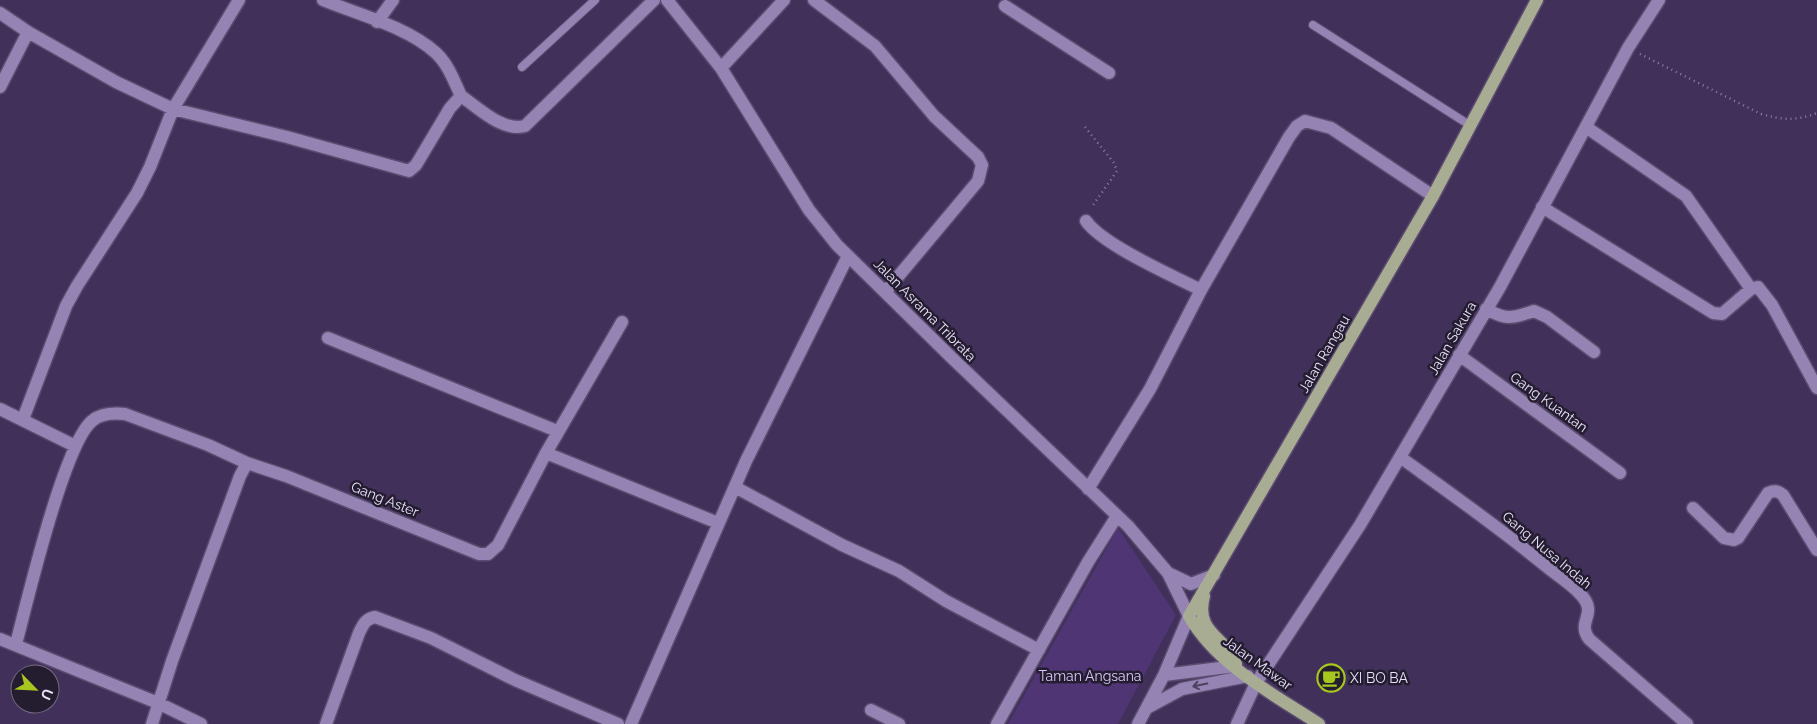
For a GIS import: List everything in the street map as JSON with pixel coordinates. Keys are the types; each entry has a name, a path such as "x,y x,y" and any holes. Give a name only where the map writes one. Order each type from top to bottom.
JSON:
{"main road":[{"name":"Jalan Rangau","path":"1189,616 1199,605 1206,587 1434,196 1535,1"},
{"path":"1199,605 1206,625 1234,660 1236,666"},
{"name":"Jalan Mawar","path":"1189,616 1198,631 1221,658 1236,666 1319,724"}],"street":[{"path":"23,419 66,306 76,286 137,193 150,167 173,109 239,0"},
{"path":"323,0 407,34 436,53 449,70 461,96 502,124 516,128 525,126 654,0"},
{"path":"377,22 393,0"},
{"name":"Jalan Asrama Tribrata","path":"667,0 722,68 809,210 848,256 1117,516 1168,573 1189,616"},
{"path":"722,68 784,0"},
{"path":"814,0 875,46 934,116 978,157 982,165 978,181 886,291"},
{"name":"Jalan Sakura","path":"1237,724 1252,679 1360,525 1486,309 1628,48 1659,0"},
{"path":"1004,2 1109,73"},
{"path":"0,13 28,32 116,82 173,109 287,137 408,171 416,165 450,108 461,96"},
{"path":"0,87 28,32"},
{"path":"1088,488 1150,389 1201,290 1297,126 1305,121 1317,122 1331,128 1434,196"},
{"path":"1586,126 1686,196 1751,288"},
{"path":"1542,207 1713,313 1725,312 1751,288 1758,288 1765,294 1817,388"},
{"path":"1086,221 1100,234 1129,252 1201,290"},
{"path":"631,724 734,487 848,256"},
{"path":"1486,309 1501,318 1514,317 1534,311 1547,317 1594,352"},
{"path":"622,322 557,430 546,453 718,523"},
{"path":"328,338 557,430"},
{"name":"Gang Kuantan","path":"1459,355 1620,473"},
{"path":"0,409 75,446"},
{"path":"16,644 54,508 75,446 92,421 113,413 124,414 247,463 222,523 152,724"},
{"name":"Gang Aster","path":"247,463 286,476 479,554 488,554 498,545 546,453"},
{"name":"Gang Nusa Indah","path":"1400,457 1504,531 1579,593 1588,607 1589,613 1584,624 1589,639 1687,724"},
{"path":"734,487 842,545 900,571 946,601 1040,650"},
{"path":"1693,508 1724,538 1734,540 1738,538 1768,493 1774,490 1783,495 1817,550"},
{"path":"997,724 1088,562 1117,516"},
{"path":"1168,573 1184,581 1197,583 1214,575"},
{"path":"1184,581 1199,605"},
{"name":"Jalan Rangau","path":"1138,724 1164,675 1189,616"},
{"path":"326,724 363,623 369,618 375,617 431,638 516,680 618,724"},
{"path":"0,639 158,703 201,724"},
{"path":"1164,675 1236,666"},
{"path":"1147,708 1182,689 1252,679"},
{"path":"871,710 900,724"}],"lane":[{"path":"522,67 595,0"},
{"path":"1313,25 1471,126"}],"path":[{"path":"1628,48 1770,116 1779,119 1797,119 1817,112"},
{"path":"1085,127 1114,163 1117,171 1093,204 1086,216 1086,221"}],"green space":[{"name":"Taman Angsana","path":"1118,528 1176,615 1118,724 1008,724"}],"place":[{"name":"XI BO BA","path":"1331,678"}]}
